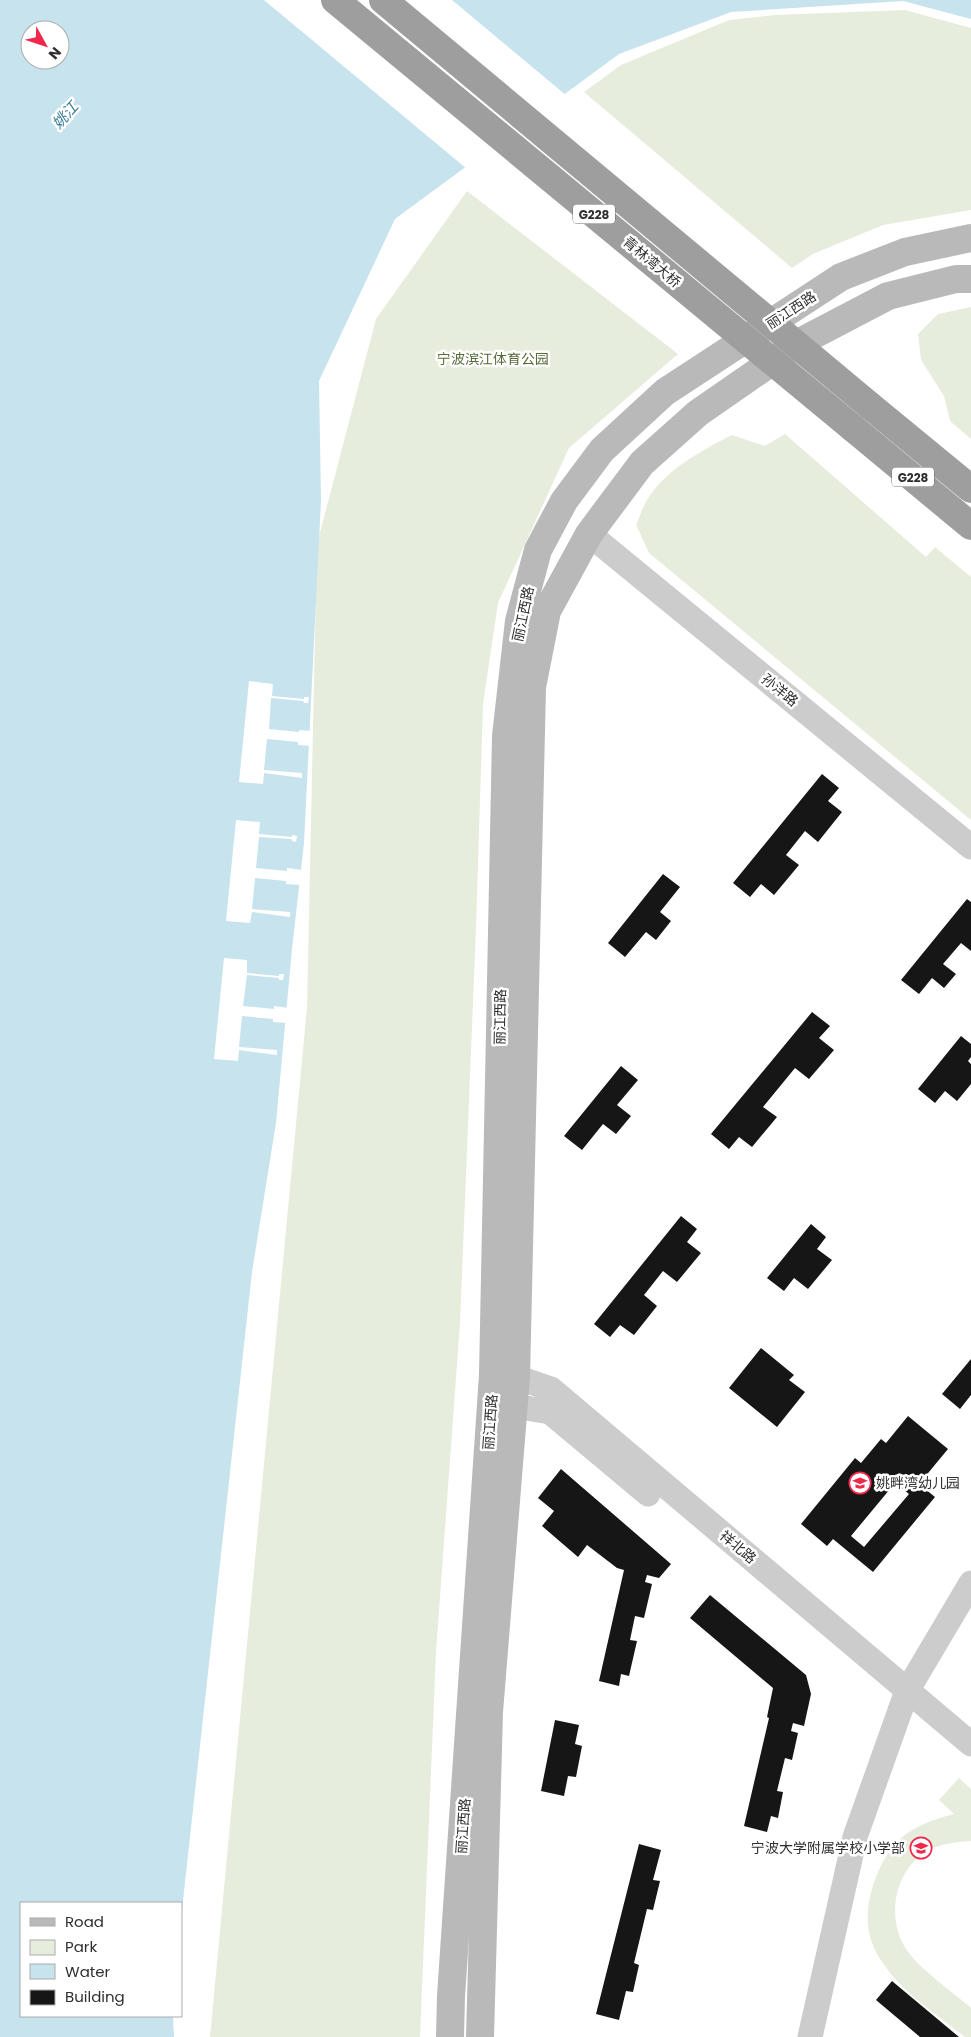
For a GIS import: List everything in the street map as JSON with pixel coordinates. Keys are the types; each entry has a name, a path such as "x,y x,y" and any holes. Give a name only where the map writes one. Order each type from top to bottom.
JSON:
{"highway":[{"name":"青林湾大桥","path":"335,0 971,526"},
{"name":"青林湾大桥","path":"383,0 971,489"}],"main road":[{"name":"丽江西路","path":"505,1376 506,736 519,621 538,550 564,501 602,450 665,392 841,277 905,252 971,238"},
{"name":"丽江西路","path":"480,2037 489,1712 505,1376 532,687 547,611 589,534 642,463 698,413 802,341 888,296 956,279 971,279"},
{"name":"丽江西路","path":"450,2037 452,1976 503,1406"}],"street":[{"name":"孙洋路","path":"589,534 971,846"},
{"name":"祥北路","path":"505,1376 551,1389 905,1698 971,1761"},
{"name":"祥北路","path":"503,1406 550,1412 905,1698 971,1744"},
{"path":"810,2037 855,1837 905,1698 971,1583"}],"green space":[{"path":"905,10 971,28 971,210 883,225 813,254 792,268 584,92 621,65 729,20 775,15"},
{"name":"宁波滨江体育公园","path":"467,191 678,354 569,448 498,603 483,704 460,1323 436,1652 420,2037 210,2037 307,1007 317,544 376,319"},
{"path":"971,307 971,439 950,421 944,396 921,360 918,334 938,314"},
{"path":"785,434 926,557 935,547 971,577 971,820 649,553 636,525 647,500 674,470 696,454 732,435 765,446"},
{"path":"959,1778 971,1789 971,1841 937,1847 927,1851 916,1860 907,1870 901,1883 895,1910 900,1937 912,1957 927,1972 971,2008 971,2037 965,2037 901,1986 876,1952 871,1941 868,1924 869,1902 872,1890 885,1858 899,1840 911,1831 932,1821 954,1814 939,1800"}],"water":[{"name":"姚江","path":"0,0 971,0 971,19 903,1 731,12 619,54 395,219 319,381 321,501 304,843 276,1123 252,1272 182,1910 182,1902 20,1902 20,2017 173,2017 174,2037 0,2037"}],"pier":[{"path":"264,0 452,0 567,96 467,169"},
{"path":"249,681 273,684 272,696 304,699 304,697 309,697 308,703 271,698 269,729 299,732 299,730 312,731 312,746 298,745 298,742 267,739 264,770 302,773 302,778 264,773 263,784 239,782"},
{"path":"236,820 260,822 259,834 297,836 296,842 291,839 259,837 256,868 287,871 287,868 302,870 300,885 286,884 286,881 255,878 252,909 290,912 290,917 252,912 250,923 226,921"},
{"path":"224,958 247,960 247,973 279,976 279,974 284,974 283,980 247,975 243,1006 274,1009 274,1006 289,1008 287,1023 273,1022 273,1019 242,1016 239,1047 277,1050 277,1055 239,1050 238,1061 214,1059"}],"building":[{"path":"822,774 839,788 828,801 842,812 818,842 805,831 786,855 799,865 774,895 761,884 750,897 733,883"},
{"path":"663,874 680,887 660,912 671,921 656,940 646,932 625,957 608,943"},
{"path":"967,899 971,902 971,951 961,943 943,964 956,974 944,988 932,978 919,994 901,980"},
{"path":"812,1012 830,1026 819,1038 834,1050 809,1079 795,1068 763,1107 777,1117 752,1147 739,1137 729,1149 711,1134"},
{"path":"961,1036 971,1044 971,1057 968,1061 971,1064 971,1084 957,1101 945,1091 935,1103 918,1089"},
{"path":"621,1066 638,1080 617,1105 631,1116 616,1134 603,1124 582,1150 564,1136"},
{"path":"681,1216 697,1229 687,1242 701,1253 677,1282 663,1271 644,1295 657,1306 634,1335 620,1325 610,1337 594,1324"},
{"path":"811,1224 826,1237 817,1249 832,1260 808,1289 794,1278 784,1291 767,1278"},
{"path":"761,1348 794,1375 789,1380 805,1392 777,1427 729,1388"},
{"path":"971,1359 971,1395 960,1409 942,1394"},
{"path":"908,1416 948,1449 919,1484 935,1497 873,1572 833,1539 827,1546 801,1524 855,1458 861,1463 881,1439 886,1443","holes":["895,1483 909,1494 864,1547 851,1536"]},
{"path":"561,1469 671,1564 659,1578 647,1575 645,1582 652,1584 644,1618 635,1616 630,1640 637,1641 629,1676 621,1674 619,1686 599,1681 624,1570 617,1568 587,1545 578,1557 542,1526 554,1511 538,1498"},
{"path":"710,1595 806,1675 811,1694 804,1726 793,1723 791,1731 798,1733 792,1760 785,1758 777,1791 783,1792 778,1818 771,1816 767,1832 744,1826 769,1718 767,1717 773,1688 690,1618"},
{"path":"555,1720 579,1725 575,1744 582,1746 576,1777 568,1776 564,1796 541,1791"},
{"path":"639,1844 661,1850 653,1880 660,1881 653,1910 647,1909 634,1963 639,1965 633,1992 626,1991 619,2020 596,2014"},
{"path":"892,1981 959,2037 920,2037 876,2000"}],"place":[{"name":"姚畔湾幼儿园","path":"860,1483"},
{"name":"宁波大学附属学校小学部","path":"921,1848"}]}
